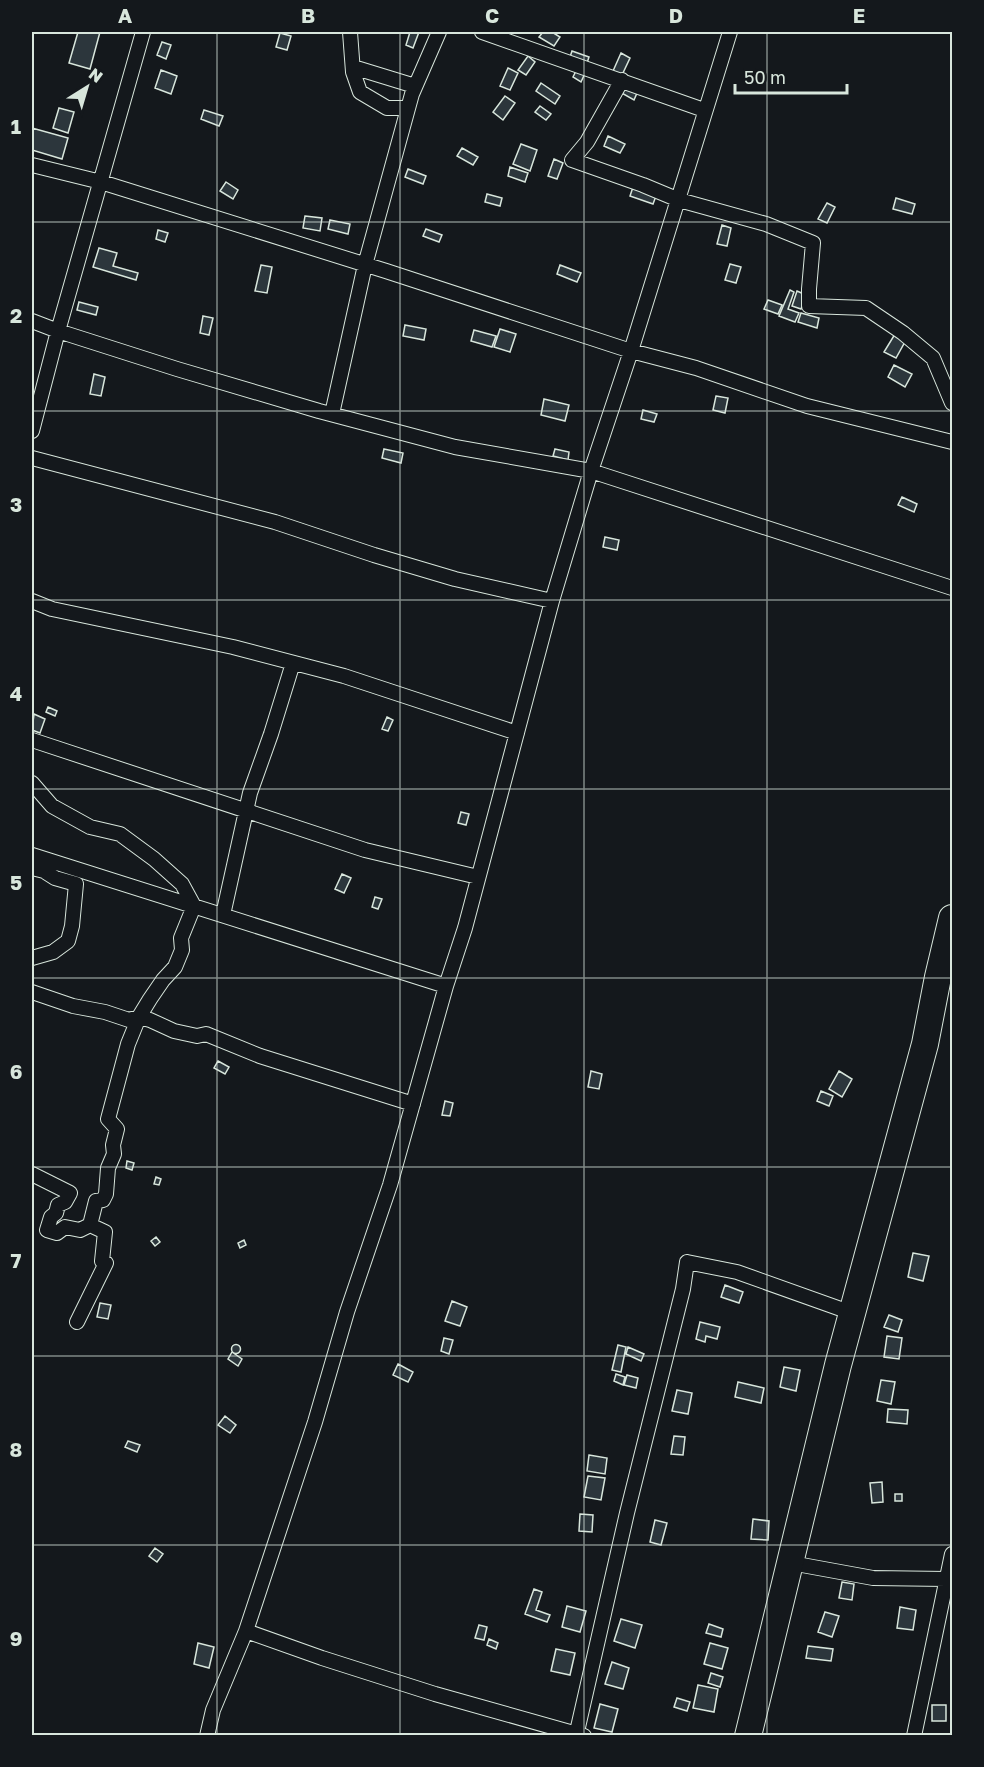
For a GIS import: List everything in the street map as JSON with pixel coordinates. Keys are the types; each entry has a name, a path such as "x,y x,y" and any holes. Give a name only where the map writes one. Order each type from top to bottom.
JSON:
{"highway":[{"path":"748,1736 852,1313 911,1097 952,918"}],"street":[{"path":"32,430 143,32"},
{"path":"350,32 353,67 360,92 387,108 408,108"},
{"path":"332,414 365,265 408,108 439,32"},
{"path":"482,32 704,110"},
{"path":"207,1736 213,1710 246,1631 315,1422 347,1312 390,1185 446,986 465,928 552,601 730,32"},
{"path":"353,67 415,87"},
{"path":"622,80 587,142 572,160 679,200 766,224 813,243 809,306 866,308 903,333 933,358 952,403"},
{"path":"32,165 100,182 631,351 696,368 807,406 952,442"},
{"path":"32,321 188,373 332,414 455,447 591,471 952,588"},
{"path":"32,458 275,522 455,579 552,601"},
{"path":"32,601 52,609 148,628 344,676 517,733"},
{"path":"223,915 250,793 293,663"},
{"path":"32,740 365,850 478,878"},
{"path":"32,783 52,806 90,827 120,834 154,859 182,884 194,906"},
{"path":"32,855 446,986"},
{"path":"32,868 76,884 72,926 68,941 53,952 32,958"},
{"path":"32,1174 70,1193 65,1202 58,1205 47,1230 57,1233 65,1227 80,1230 90,1225 96,1201 103,1200 106,1194 108,1168 114,1154 113,1145 117,1129 108,1119 118,1075 139,1017 163,980 175,967 182,950 181,938 194,906"},
{"path":"32,993 129,1020 139,1017 174,1031 197,1036 207,1034 260,1056 413,1104"},
{"path":"77,1322 106,1263 102,1261 105,1232 90,1225"},
{"path":"246,1631 435,1694 579,1735 627,1513 683,1288 687,1262 737,1272 852,1313"},
{"path":"914,1736 946,1612 946,1579 952,1554"},
{"path":"791,1563 873,1578 946,1579"}],"building":[{"path":"78,32 100,32 90,69 69,63"},
{"path":"410,32 419,32 413,48 406,45"},
{"path":"543,32 552,32 560,37 554,46 539,37"},
{"path":"280,33 291,36 287,50 276,47"},
{"path":"162,42 171,45 166,59 157,55"},
{"path":"572,51 589,57 587,63 570,57"},
{"path":"621,53 630,58 622,75 613,71"},
{"path":"528,56 535,62 526,75 518,70"},
{"path":"578,67 586,71 581,82 573,77"},
{"path":"508,68 518,73 510,90 500,86"},
{"path":"161,70 177,76 171,94 155,88"},
{"path":"541,83 560,96 555,104 536,91"},
{"path":"621,84 637,93 634,100 618,91"},
{"path":"505,96 515,103 503,120 493,112"},
{"path":"540,106 551,114 546,120 535,112"},
{"path":"59,108 74,112 68,133 53,128"},
{"path":"204,110 223,116 219,126 201,119"},
{"path":"32,128 68,138 62,159 32,150"},
{"path":"608,136 625,144 620,153 604,146"},
{"path":"521,144 537,150 530,171 513,164"},
{"path":"462,148 478,157 473,165 457,156"},
{"path":"554,159 563,163 557,179 548,176"},
{"path":"510,167 528,173 525,182 508,176"},
{"path":"408,169 426,176 423,184 405,177"},
{"path":"226,182 238,190 233,199 220,191"},
{"path":"633,187 656,196 653,204 630,196"},
{"path":"487,194 502,198 500,206 485,202"},
{"path":"896,198 915,204 912,214 893,209"},
{"path":"827,203 835,207 827,223 818,219"},
{"path":"305,216 322,218 320,231 303,228"},
{"path":"330,220 350,224 348,234 328,229"},
{"path":"722,225 731,228 727,246 717,244"},
{"path":"426,229 442,235 439,242 423,236"},
{"path":"158,230 168,233 165,242 156,239"},
{"path":"99,248 117,253 113,266 138,273 136,280 93,267"},
{"path":"730,264 741,267 736,283 725,280"},
{"path":"261,265 272,267 267,293 255,291"},
{"path":"560,265 581,273 577,282 557,274"},
{"path":"790,290 794,292 788,309 799,313 795,322 779,316"},
{"path":"797,291 806,295 801,309 792,306"},
{"path":"768,300 782,305 778,314 764,309"},
{"path":"79,302 98,307 96,315 77,310"},
{"path":"801,313 819,318 817,328 798,322"},
{"path":"203,316 213,318 209,335 200,333"},
{"path":"405,325 426,329 424,340 403,336"},
{"path":"500,329 516,334 510,352 494,347"},
{"path":"474,330 496,336 492,347 471,341"},
{"path":"895,334 906,340 896,358 884,352"},
{"path":"894,365 912,374 905,387 888,377"},
{"path":"94,374 105,377 101,396 90,394"},
{"path":"716,396 728,398 725,413 713,410"},
{"path":"544,399 569,405 565,421 541,415"},
{"path":"643,410 657,414 654,422 641,419"},
{"path":"384,449 403,453 401,463 382,458"},
{"path":"555,449 569,452 568,460 553,456"},
{"path":"902,497 917,504 914,512 898,505"},
{"path":"605,537 619,540 617,550 603,547"},
{"path":"48,707 57,711 55,716 46,712"},
{"path":"34,714 45,719 40,733 32,730"},
{"path":"387,717 393,720 388,731 382,729"},
{"path":"461,812 469,814 466,825 458,823"},
{"path":"342,874 351,878 344,893 335,889"},
{"path":"375,897 382,899 378,909 372,907"},
{"path":"218,1061 229,1067 225,1074 214,1068"},
{"path":"591,1071 602,1074 599,1089 588,1087"},
{"path":"839,1071 852,1079 842,1097 829,1089"},
{"path":"821,1091 833,1096 829,1106 817,1101"},
{"path":"445,1101 453,1103 450,1116 442,1115"},
{"path":"127,1161 134,1163 132,1170 126,1168"},
{"path":"156,1177 161,1179 159,1185 154,1184"},
{"path":"156,1237 160,1242 155,1246 151,1241"},
{"path":"244,1240 246,1245 240,1248 238,1243"},
{"path":"913,1253 929,1256 923,1281 908,1277"},
{"path":"725,1285 743,1292 739,1303 721,1297"},
{"path":"452,1301 467,1307 460,1326 445,1321"},
{"path":"100,1303 111,1305 108,1319 97,1317"},
{"path":"889,1315 902,1320 898,1332 884,1327"},
{"path":"700,1322 720,1327 717,1339 706,1336 705,1342 696,1339"},
{"path":"887,1336 902,1338 899,1359 884,1357"},
{"path":"444,1338 453,1340 449,1354 441,1351"},
{"path":"236,1345 240,1349 236,1353 232,1349"},
{"path":"618,1345 626,1347 621,1372 612,1370"},
{"path":"628,1347 644,1354 641,1361 626,1354"},
{"path":"232,1352 242,1359 238,1366 228,1359"},
{"path":"398,1364 413,1372 408,1382 393,1375"},
{"path":"784,1367 800,1370 796,1391 780,1387"},
{"path":"616,1374 625,1377 623,1385 614,1381"},
{"path":"627,1375 638,1378 636,1388 624,1385"},
{"path":"881,1380 895,1382 891,1404 877,1401"},
{"path":"738,1382 764,1388 761,1403 735,1397"},
{"path":"677,1390 692,1393 688,1414 672,1411"},
{"path":"888,1409 908,1410 907,1424 887,1422"},
{"path":"225,1416 236,1425 230,1433 218,1425"},
{"path":"674,1436 685,1437 683,1455 671,1454"},
{"path":"128,1441 140,1445 137,1452 125,1447"},
{"path":"589,1455 607,1458 605,1474 587,1471"},
{"path":"588,1476 605,1478 601,1500 584,1497"},
{"path":"882,1482 883,1502 872,1503 870,1483"},
{"path":"895,1494 902,1494 902,1501 895,1501"},
{"path":"580,1514 593,1515 592,1532 579,1531"},
{"path":"753,1519 769,1521 768,1540 751,1539"},
{"path":"655,1520 667,1523 661,1545 650,1542"},
{"path":"155,1548 163,1554 157,1562 149,1556"},
{"path":"842,1582 854,1584 852,1600 839,1598"},
{"path":"534,1589 542,1592 536,1610 550,1615 547,1622 525,1614"},
{"path":"567,1606 586,1611 580,1632 562,1627"},
{"path":"900,1607 916,1610 913,1630 897,1628"},
{"path":"825,1612 839,1616 832,1637 818,1632"},
{"path":"621,1619 642,1625 635,1648 614,1641"},
{"path":"709,1624 723,1629 721,1637 706,1633"},
{"path":"479,1625 487,1627 484,1640 475,1638"},
{"path":"489,1639 498,1643 496,1649 487,1645"},
{"path":"198,1643 214,1647 209,1668 194,1664"},
{"path":"710,1643 728,1648 722,1669 704,1664"},
{"path":"808,1646 833,1649 831,1661 806,1658"},
{"path":"556,1649 575,1653 570,1675 551,1671"},
{"path":"612,1662 629,1668 623,1689 605,1684"},
{"path":"711,1673 723,1677 720,1687 708,1683"},
{"path":"698,1685 718,1689 714,1712 693,1708"},
{"path":"677,1698 690,1702 687,1711 674,1707"},
{"path":"600,1704 618,1709 612,1732 594,1728"},
{"path":"932,1705 946,1705 946,1721 932,1721"}]}
